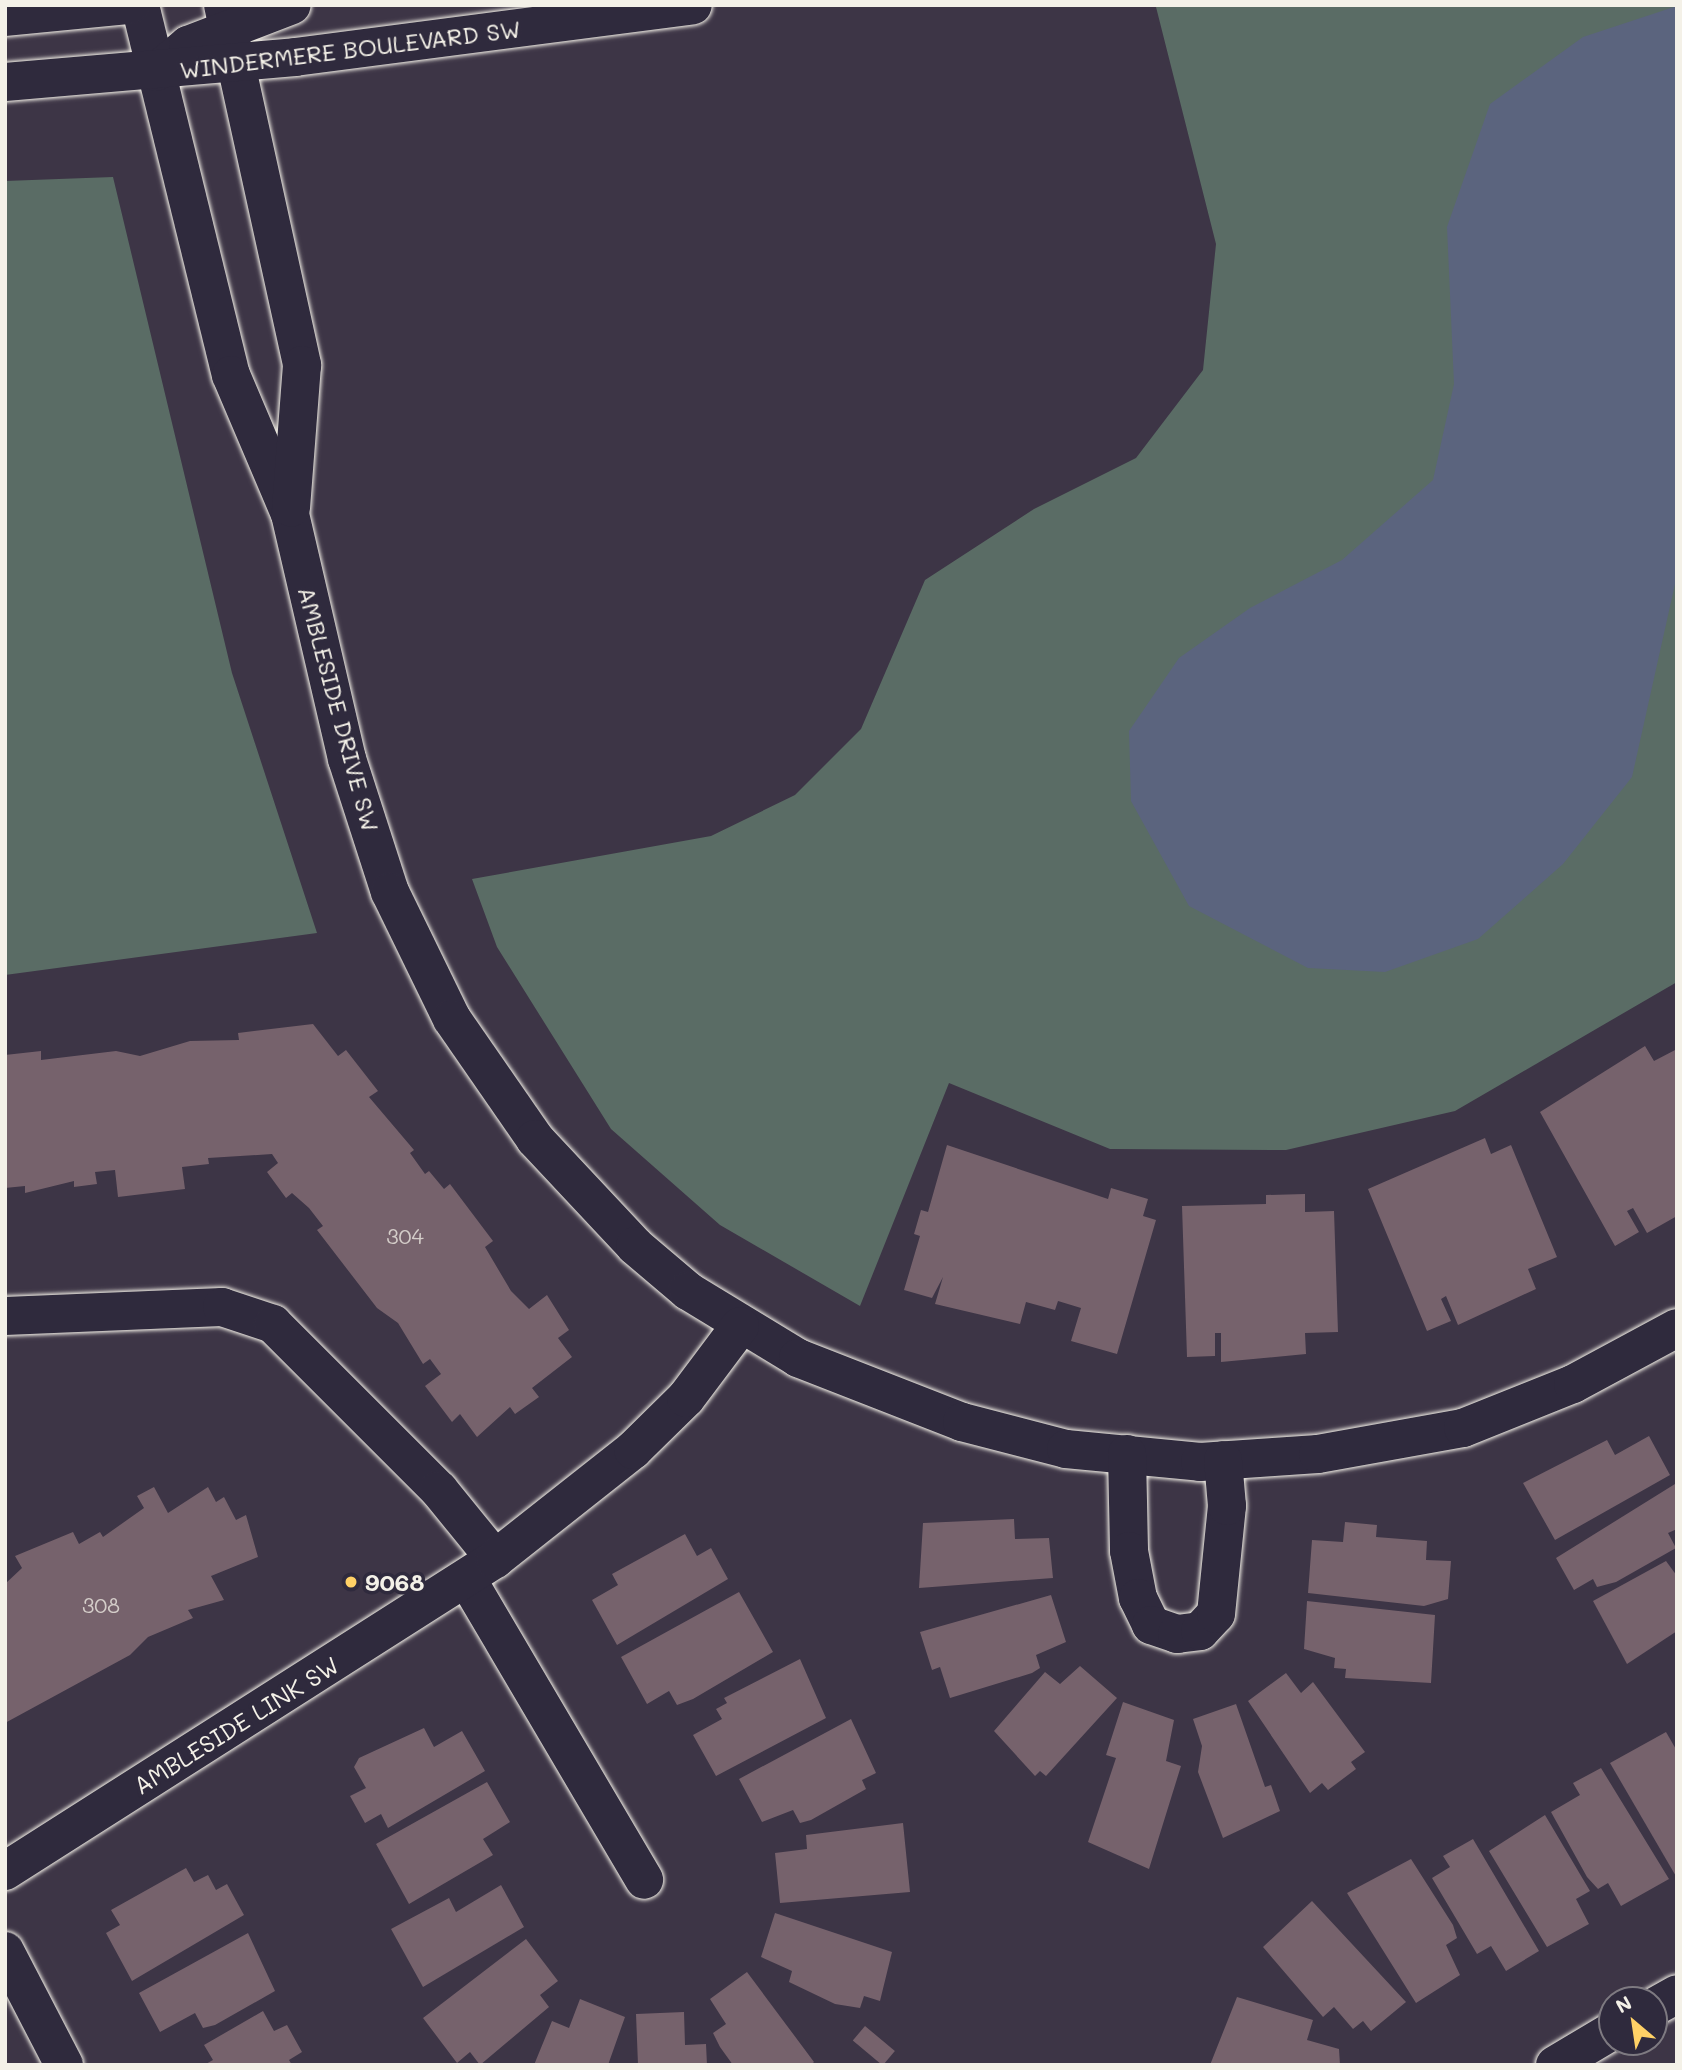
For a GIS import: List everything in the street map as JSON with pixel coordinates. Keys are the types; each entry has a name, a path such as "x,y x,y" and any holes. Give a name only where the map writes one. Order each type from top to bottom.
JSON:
{"street":[{"path":"5,18 129,5"},
{"name":"AMBLESIDE DRIVE SW","path":"140,5 231,375 290,514 347,760 390,891 452,1019 535,1139 635,1246 740,1326 797,1358 962,1422 1066,1449 1127,1454 1223,1460 1318,1454 1463,1428 1573,1384 1676,1331"},
{"path":"156,72 225,15 292,5"},
{"name":"WINDERMERE BOULEVARD SW","path":"5,82 156,72 240,63 693,5"},
{"name":"AMBLESIDE DRIVE SW","path":"225,15 240,63 302,365 290,514"},
{"path":"5,1316 222,1307 273,1324 439,1490 645,1880"},
{"name":"AMBLESIDE LINK SW","path":"5,1871 481,1569 634,1450 686,1398 740,1326"},
{"path":"1127,1454 1129,1551 1138,1598 1151,1625 1177,1634 1200,1631 1216,1614 1227,1506 1223,1460"},
{"path":"5,1951 64,2065"},
{"path":"1555,2065 1598,2039"}],"green space":[{"path":"1677,5 1677,982 1455,1111 1286,1150 1110,1149 949,1083 860,1306 720,1225 611,1129 497,947 472,879 711,836 795,795 861,729 925,580 1034,509 1136,458 1203,370 1216,244 1156,7"},
{"path":"113,177 232,673 317,933 5,975 5,181"}],"water":[{"path":"1677,6 1677,575 1632,777 1563,864 1478,939 1385,972 1308,968 1189,906 1131,801 1129,731 1179,658 1250,608 1342,560 1433,480 1454,384 1447,227 1490,104 1583,37"}],"building":[{"path":"313,1024 338,1056 346,1050 378,1091 369,1097 414,1150 410,1153 425,1174 429,1171 444,1189 450,1184 493,1241 485,1247 511,1291 529,1309 547,1295 569,1330 558,1338 572,1357 532,1388 539,1397 515,1414 510,1407 477,1437 460,1414 452,1422 425,1386 441,1374 430,1359 423,1364 398,1323 377,1308 317,1230 323,1226 309,1208 292,1193 286,1198 267,1172 278,1163 272,1154 208,1158 209,1164 182,1167 185,1189 118,1197 115,1170 95,1172 97,1184 74,1187 74,1181 25,1193 25,1186 5,1188 5,1055 41,1051 41,1060 116,1051 140,1056 190,1041 239,1040 238,1033"},
{"path":"1645,1046 1654,1061 1677,1049 1677,1216 1647,1233 1633,1208 1627,1211 1639,1232 1615,1246 1540,1112"},
{"path":"1485,1138 1491,1154 1511,1145 1557,1257 1528,1269 1536,1289 1458,1325 1446,1296 1441,1299 1451,1321 1427,1331 1368,1189"},
{"path":"947,1145 1108,1199 1111,1188 1148,1199 1143,1216 1156,1220 1117,1354 1071,1341 1081,1308 1058,1301 1055,1310 1026,1302 1020,1324 935,1304 943,1277 932,1298 904,1290 920,1236 914,1234 921,1210 928,1212"},
{"path":"1305,1194 1305,1212 1334,1211 1338,1332 1305,1333 1306,1354 1221,1362 1221,1333 1215,1333 1215,1356 1187,1357 1182,1206 1266,1204 1266,1195"},
{"path":"1649,1436 1670,1475 1555,1540 1523,1483 1607,1440 1615,1455"},
{"path":"1675,1484 1677,1529 1668,1533 1676,1548 1616,1582 1597,1587 1593,1579 1574,1590 1556,1558"},
{"path":"154,1487 168,1513 208,1487 216,1502 224,1497 236,1520 246,1515 258,1557 211,1576 224,1600 188,1610 193,1618 148,1637 130,1655 5,1723 5,1584 22,1568 15,1556 73,1532 79,1544 100,1532 103,1537 144,1508 137,1496"},
{"path":"1014,1519 1015,1539 1049,1538 1053,1578 919,1588 923,1523"},
{"path":"1345,1522 1377,1525 1376,1537 1427,1541 1426,1560 1451,1561 1448,1599 1424,1606 1308,1593 1312,1540 1343,1542"},
{"path":"685,1534 697,1556 711,1548 728,1579 617,1645 592,1600 618,1585 612,1574"},
{"path":"1666,1561 1677,1576 1677,1631 1627,1664 1593,1601"},
{"path":"739,1592 773,1652 693,1699 677,1705 669,1691 647,1704 621,1657"},
{"path":"1051,1595 1066,1642 1036,1655 1040,1668 1032,1673 950,1698 940,1667 932,1670 920,1632"},
{"path":"1307,1601 1435,1615 1431,1683 1345,1678 1346,1669 1334,1668 1335,1658 1304,1649"},
{"path":"800,1659 826,1718 716,1776 693,1735 722,1719 716,1709 727,1703 724,1698"},
{"path":"1080,1666 1117,1698 1046,1776 1040,1771 1035,1776 994,1731 1045,1672 1060,1684"},
{"path":"1286,1673 1301,1693 1313,1682 1365,1752 1351,1762 1356,1769 1328,1790 1322,1783 1310,1793 1248,1701"},
{"path":"1123,1702 1174,1720 1166,1761 1181,1766 1149,1869 1088,1842 1116,1758 1106,1755"},
{"path":"1236,1704 1265,1787 1271,1785 1280,1811 1223,1838 1198,1772 1202,1746 1193,1719"},
{"path":"851,1719 876,1773 862,1780 866,1789 811,1820 800,1823 793,1810 762,1822 739,1779"},
{"path":"424,1728 434,1747 462,1731 485,1771 388,1828 381,1814 365,1823 350,1796 366,1788 354,1767 359,1758"},
{"path":"1666,1732 1677,1751 1677,1878 1610,1763"},
{"path":"1601,1768 1669,1879 1621,1906 1608,1883 1598,1889 1587,1877 1551,1812 1580,1795 1573,1783"},
{"path":"487,1782 510,1822 483,1839 493,1855 409,1904 376,1844"},
{"path":"1545,1815 1590,1891 1576,1899 1589,1924 1547,1947 1489,1851"},
{"path":"903,1823 910,1892 780,1903 775,1853 807,1849 806,1835"},
{"path":"1473,1839 1539,1951 1506,1971 1491,1946 1477,1954 1432,1878 1450,1867 1443,1856"},
{"path":"1411,1859 1453,1925 1457,1938 1446,1945 1460,1975 1416,2003 1347,1893"},
{"path":"186,1868 194,1882 208,1875 216,1890 227,1884 244,1915 132,1981 106,1933 120,1925 111,1910"},
{"path":"501,1885 524,1927 423,1987 391,1929 449,1898 456,1912"},
{"path":"1312,1901 1406,2002 1371,2031 1363,2021 1353,2029 1334,2007 1323,2017 1263,1947"},
{"path":"775,1913 892,1952 880,2001 864,1996 860,2008 835,2004 789,1982 792,1971 761,1957"},
{"path":"248,1933 275,1991 215,2025 203,2028 195,2013 160,2032 139,1993"},
{"path":"526,1939 558,1981 540,1995 549,2007 480,2065 470,2052 457,2063 423,2018"},
{"path":"747,1972 814,2062 811,2065 733,2065 720,2047 713,2033 726,2024 710,1999"},
{"path":"1237,1997 1313,2020 1307,2040 1339,2049 1340,2065 1210,2065"},
{"path":"580,1999 625,2017 608,2065 534,2065 552,2021 569,2028"},
{"path":"263,2011 274,2031 287,2025 302,2052 289,2060 292,2065 204,2065 213,2060 204,2045"},
{"path":"684,2012 685,2045 706,2044 707,2065 638,2065 636,2014"},
{"path":"865,2026 895,2051 882,2065 853,2041"}],"place":[{"name":"9068","path":"351,1582"}]}
